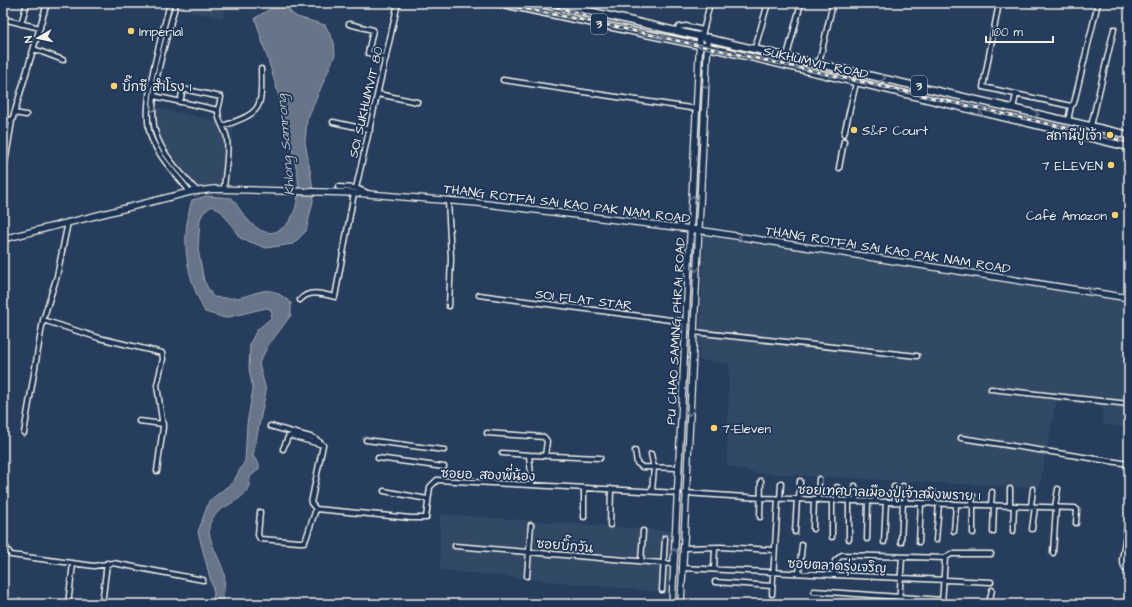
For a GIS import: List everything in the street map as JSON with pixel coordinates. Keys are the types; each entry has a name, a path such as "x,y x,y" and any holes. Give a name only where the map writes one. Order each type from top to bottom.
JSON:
{"highway":[{"name":"SUKHUMVIT ROAD","path":"498,3 700,46 1129,147"},
{"name":"SUKHUMVIT ROAD","path":"554,3 703,35 787,56 1129,135"},
{"path":"1011,119 1013,108"}],"main road":[{"name":"PU CHAO SAMING PHRAI ROAD","path":"672,604 700,46 703,35"},
{"name":"PU CHAO SAMING PHRAI ROAD","path":"681,604 690,390 708,48 703,35"},
{"name":"THANG ROTFAI SAI KAO PAK NAM ROAD","path":"3,239 197,191 224,189 295,192 355,191 370,194 448,200 699,230 1129,298"},
{"path":"678,493 685,493"}],"street":[{"path":"21,24 27,3"},
{"path":"3,175 5,150 14,113 47,3"},
{"path":"170,3 154,83 153,124 166,159 190,192"},
{"path":"176,3 147,110 148,125 152,139 159,153 197,191"},
{"name":"SOI SUKHUMVIT 80","path":"300,300 303,296 311,293 335,296 359,169 370,130 398,3"},
{"path":"703,35 710,3"},
{"path":"755,48 768,3"},
{"path":"787,56 801,3"},
{"path":"819,63 833,3"},
{"path":"999,3 983,87 1071,106"},
{"path":"1068,121 1071,106 1074,103 1098,3"},
{"path":"3,19 40,28"},
{"path":"350,24 373,30 368,53 386,58"},
{"path":"1091,126 1114,29"},
{"path":"34,49 63,60"},
{"path":"223,126 250,116 257,109 262,90 261,69"},
{"path":"503,80 697,109"},
{"path":"154,83 221,97 218,118 223,126 227,140 224,189"},
{"path":"844,134 856,83"},
{"path":"180,102 183,89"},
{"path":"378,94 417,102"},
{"path":"1013,108 1016,95"},
{"path":"154,96 218,110"},
{"path":"14,113 26,116"},
{"path":"3,118 12,121"},
{"path":"333,122 370,130"},
{"path":"148,125 153,124"},
{"path":"839,168 844,141"},
{"path":"338,187 355,191"},
{"path":"448,200 452,258 449,306"},
{"path":"24,433 44,320 57,276 68,222"},
{"name":"SOI FLAT STAR","path":"479,295 686,322"},
{"path":"44,320 99,338 162,354 157,385 163,424 157,471"},
{"path":"693,332 917,356"},
{"path":"991,389 1129,404"},
{"path":"683,390 690,390"},
{"path":"139,421 163,424"},
{"path":"260,512 258,535 260,539 304,542 316,509 311,503 324,447 314,438 270,426"},
{"path":"488,433 544,437 547,441 545,456"},
{"path":"283,449 288,437 291,436 321,443"},
{"path":"961,438 1129,464"},
{"path":"366,440 444,450"},
{"path":"635,451 640,465 654,468 679,468"},
{"path":"502,453 600,458"},
{"path":"651,454 654,468 652,491"},
{"path":"528,455 532,485"},
{"path":"378,458 444,467"},
{"path":"813,529 819,479"},
{"name":"ซอยอ. สองพี่น้อง","path":"316,509 411,518 426,518 427,499 430,488 437,480 678,493"},
{"path":"795,532 800,481"},
{"path":"760,517 762,482"},
{"path":"772,594 772,571 781,483"},
{"path":"855,486 856,501"},
{"path":"901,542 904,502 903,486"},
{"path":"837,487 837,500"},
{"path":"894,487 894,502"},
{"path":"584,488 584,517"},
{"path":"1010,488 1013,531"},
{"path":"610,489 610,525"},
{"path":"1032,529 1033,489"},
{"path":"1053,553 1055,507 1058,489"},
{"path":"875,490 875,501"},
{"path":"384,491 427,499"},
{"path":"933,492 933,504"},
{"path":"992,492 993,532"},
{"name":"ซอยเทศบาลเมืองปู่เจ้าสมิงพราย 1","path":"685,493 779,499 1076,508 1076,523"},
{"path":"973,496 973,533"},
{"path":"832,500 832,537"},
{"path":"849,500 849,540"},
{"path":"867,539 868,501"},
{"path":"884,542 886,502"},
{"path":"919,542 920,503"},
{"path":"936,540 939,504"},
{"path":"954,531 956,505"},
{"path":"1129,514 1122,560 1125,569 1129,572"},
{"path":"527,576 532,525"},
{"path":"641,562 644,531"},
{"path":"662,590 665,538"},
{"path":"3,543 13,556 94,566 106,563 144,568 203,580"},
{"name":"ซอยบิ๊กวัน","path":"455,546 674,564"},
{"path":"799,573 802,546"},
{"name":"ซอยตลาดรุ่งเจริญ","path":"683,548 715,549 720,547 774,550"},
{"path":"714,569 715,549"},
{"path":"834,574 835,561 842,555 945,558 951,554 991,554"},
{"path":"899,604 902,557"},
{"path":"814,591 899,597 942,602 945,558"},
{"path":"102,604 106,563"},
{"path":"68,604 73,564"},
{"name":"ซอยตลาดรุ่งเจริญ","path":"682,568 991,582"},
{"path":"714,582 772,586"},
{"path":"990,604 992,590"}],"shaded area":[{"path":"193,3 227,3 223,18 190,12"},
{"path":"280,3 295,3 289,11 297,17 325,25 334,42 335,55 307,120 305,142 312,182 313,201 306,231 293,244 266,248 240,238 222,212 212,206 204,212 200,219 198,249 204,281 213,297 239,298 263,291 273,291 291,303 291,315 268,346 259,363 266,391 253,456 259,464 259,469 250,477 249,486 240,498 220,510 210,523 209,529 211,542 224,573 225,580 222,604 212,604 214,593 198,532 209,501 233,482 245,461 247,424 253,389 249,369 250,343 257,330 271,318 272,312 270,309 266,308 225,318 205,312 198,298 189,271 186,229 192,200 207,196 232,198 255,227 268,233 280,230 285,226 294,213 298,191 296,169 281,102 255,18"},
{"path":"154,107 234,125 227,184 198,187 160,140"},
{"path":"704,236 1129,300 1129,428 1103,424 1103,406 1056,402 1039,488 754,473 727,465 729,364 699,360"},
{"path":"440,514 672,531 668,593 440,570"}],"railway":[{"path":"495,3 603,24 1129,142"},
{"path":"543,3 593,17"}],"place":[{"name":"Imperial","path":"131,31"},
{"name":"บิ๊กซี สำโรง 1","path":"114,86"},
{"name":"S&P Court","path":"854,130"},
{"name":"สถานีปู่เจ้า","path":"1110,135"},
{"name":"7 ELEVEN","path":"1111,165"},
{"name":"Café Amazon","path":"1115,215"},
{"name":"7-Eleven","path":"714,428"}],"water label":[{"name":"Khlong Samrong","path":"285,145"}]}
